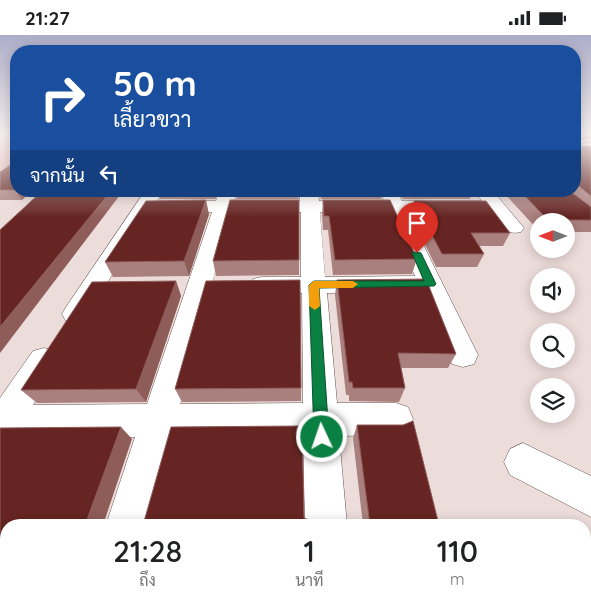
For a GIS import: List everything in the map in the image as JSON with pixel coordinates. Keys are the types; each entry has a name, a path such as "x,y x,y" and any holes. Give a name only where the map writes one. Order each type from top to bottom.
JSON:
{"street":[{"path":"488,197 514,228"},
{"path":"2,425 149,199 392,200 496,206"},
{"path":"128,519 158,421 211,285 226,199"},
{"path":"309,199 326,519"},
{"path":"392,200 463,355"},
{"path":"211,285 431,284"},
{"path":"93,287 122,286"},
{"path":"2,425 158,421 396,419"},
{"path":"523,462 591,497"}],"shaded area":[{"path":"0,163 10,163 10,170 0,176"}],"building":[{"path":"581,163 591,163 591,196 581,188"},
{"path":"10,165 10,190 0,190 0,172"},
{"path":"36,197 106,197 0,327 0,230"},
{"path":"526,197 578,197 591,207 591,220 575,220 575,213 541,213"},
{"path":"206,200 184,261 105,262 146,201"},
{"path":"230,200 299,200 299,260 213,261"},
{"path":"323,200 390,200 417,259 335,260 329,216 324,216"},
{"path":"414,201 486,201 510,233 471,233 484,254 442,254"},
{"path":"426,279 456,354 398,353 405,388 353,388 352,382 349,382 337,280"},
{"path":"300,280 301,388 175,389 206,281"},
{"path":"176,281 136,389 21,390 92,282"},
{"path":"413,421 438,519 369,519 357,425 403,425"},
{"path":"302,426 304,518 306,519 145,519 171,427"},
{"path":"121,427 87,519 0,519 0,428"}],"slow traffic":[{"path":"315,306 314,285 353,284"}],"route":[{"path":"322,437 314,285 431,284 417,253"}]}
